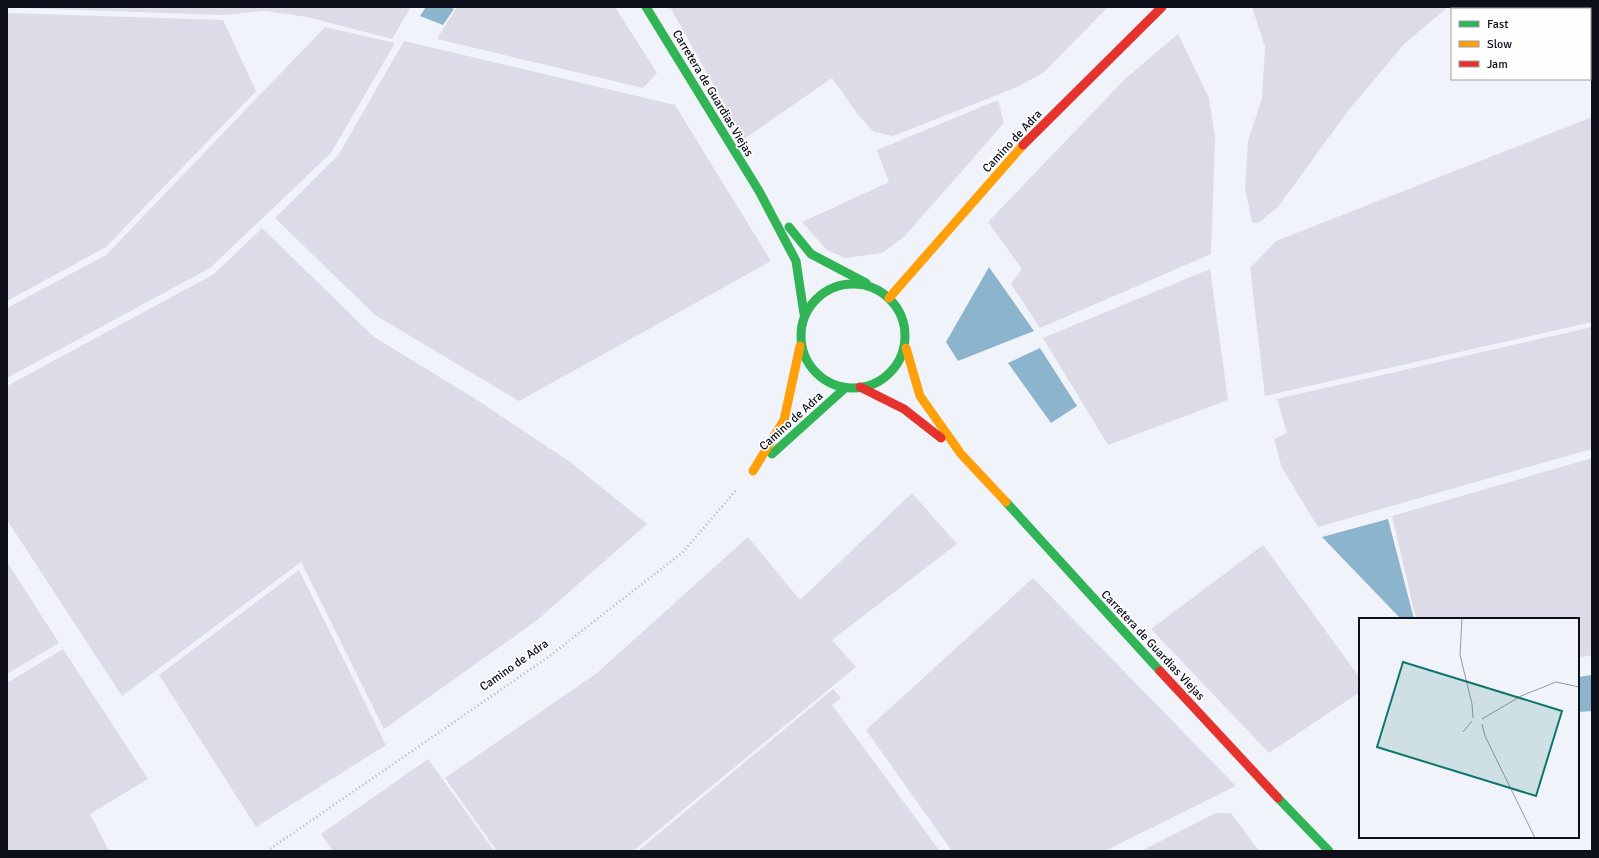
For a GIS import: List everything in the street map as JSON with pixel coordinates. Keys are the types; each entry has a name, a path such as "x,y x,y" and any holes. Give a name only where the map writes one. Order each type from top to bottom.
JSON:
{"street":[{"name":"Carretera de Guardias Viejas","path":"646,7 759,191 796,261 804,314"},
{"name":"Camino de Adra","path":"889,298 1026,141 1162,7"},
{"name":"Carretera de Guardias Viejas","path":"759,191 811,254 869,285"},
{"path":"837,285 869,285 889,298 895,302 906,326 906,348 895,370 878,383 844,389 815,374 800,346 804,314 818,296 837,285"},
{"name":"Camino de Adra","path":"753,471 784,420 800,346"},
{"name":"Carretera de Guardias Viejas","path":"906,348 920,396 961,454 1243,761 1329,851"},
{"name":"Carretera de Guardias Viejas","path":"860,387 904,409 961,454"},
{"name":"Camino de Adra","path":"753,471 844,389"}],"path":[{"name":"Camino de Adra","path":"266,851 547,658 682,552 753,471"}],"water":[{"path":"426,7 449,7 454,9 443,25 420,16"},
{"path":"989,267 1034,331 958,361 946,342"},
{"path":"1040,348 1077,406 1051,423 1008,363"},
{"path":"1388,519 1414,618 1400,618 1322,537"},
{"path":"1592,675 1592,711 1579,712 1579,677"}],"building":[{"path":"24,7 411,7 392,39 307,17 265,11 223,15"},
{"path":"457,7 615,7 657,73 643,88 437,39"},
{"path":"670,7 1108,7 1043,73 1015,88 893,136 874,132 859,116 832,78 744,139"},
{"path":"1252,7 1448,7 1404,44 1348,111 1278,207 1258,223 1252,222 1245,188 1248,141 1262,98 1265,47"},
{"path":"1576,7 1592,7 1592,23 1591,8"},
{"path":"7,13 223,20 256,91 106,247 7,301"},
{"path":"325,27 395,43 331,153 210,268 7,378 7,308 106,255"},
{"path":"1178,34 1209,98 1215,138 1211,254 1040,328 1011,284 1022,269 988,222 1125,79"},
{"path":"404,41 675,105 771,261 519,401 375,315 275,218 339,154"},
{"path":"998,100 1004,123 904,237 882,253 845,258 827,250 802,222 889,182 877,150"},
{"path":"1592,117 1592,322 1265,396 1250,268 1276,241"},
{"path":"262,228 374,337 474,398 570,462 647,524 536,621 384,729 301,562 122,696 7,520 7,386 214,274"},
{"path":"1210,269 1228,400 1108,445 1043,338"},
{"path":"1592,327 1592,449 1318,527 1282,468 1274,439 1287,433 1277,399"},
{"path":"1592,458 1592,655 1579,658 1579,618 1416,618 1392,516"},
{"path":"912,493 957,544 832,640 856,667 633,851 497,851 445,778 597,673 748,537 800,600"},
{"path":"1263,545 1359,677 1359,693 1269,753 1151,629"},
{"path":"7,562 59,643 7,674"},
{"path":"299,570 386,745 256,827 159,675"},
{"path":"1033,578 1236,786 1105,851 952,851 866,730"},
{"path":"63,649 148,779 90,814 109,851 7,851 7,683"},
{"path":"833,689 841,698 832,705 940,851 638,851"},
{"path":"428,759 494,851 333,851 321,834"},
{"path":"1216,813 1231,813 1259,851 1141,851"}],"traffic: fast":[{"path":"646,7 759,191 796,261 804,314"},
{"path":"789,227 811,254 866,283"},
{"path":"853,284 873,288 882,292 890,299 897,307 901,316 905,336 901,356 897,365 890,373 882,380 873,384 853,388 833,384 824,380 816,373 809,365 805,356 801,336 805,316 809,307 816,299 824,292 833,288 853,284"},
{"path":"772,454 844,389"},
{"path":"1006,502 1160,671"},
{"path":"1278,798 1329,851"}],"traffic: slow":[{"path":"889,298 1023,145"},
{"path":"753,471 784,420 800,346"},
{"path":"906,348 920,396 961,454 1006,502"}],"traffic: jam":[{"path":"1023,145 1162,7"},
{"path":"860,387 904,409 941,438"},
{"path":"1160,671 1278,798"}]}
